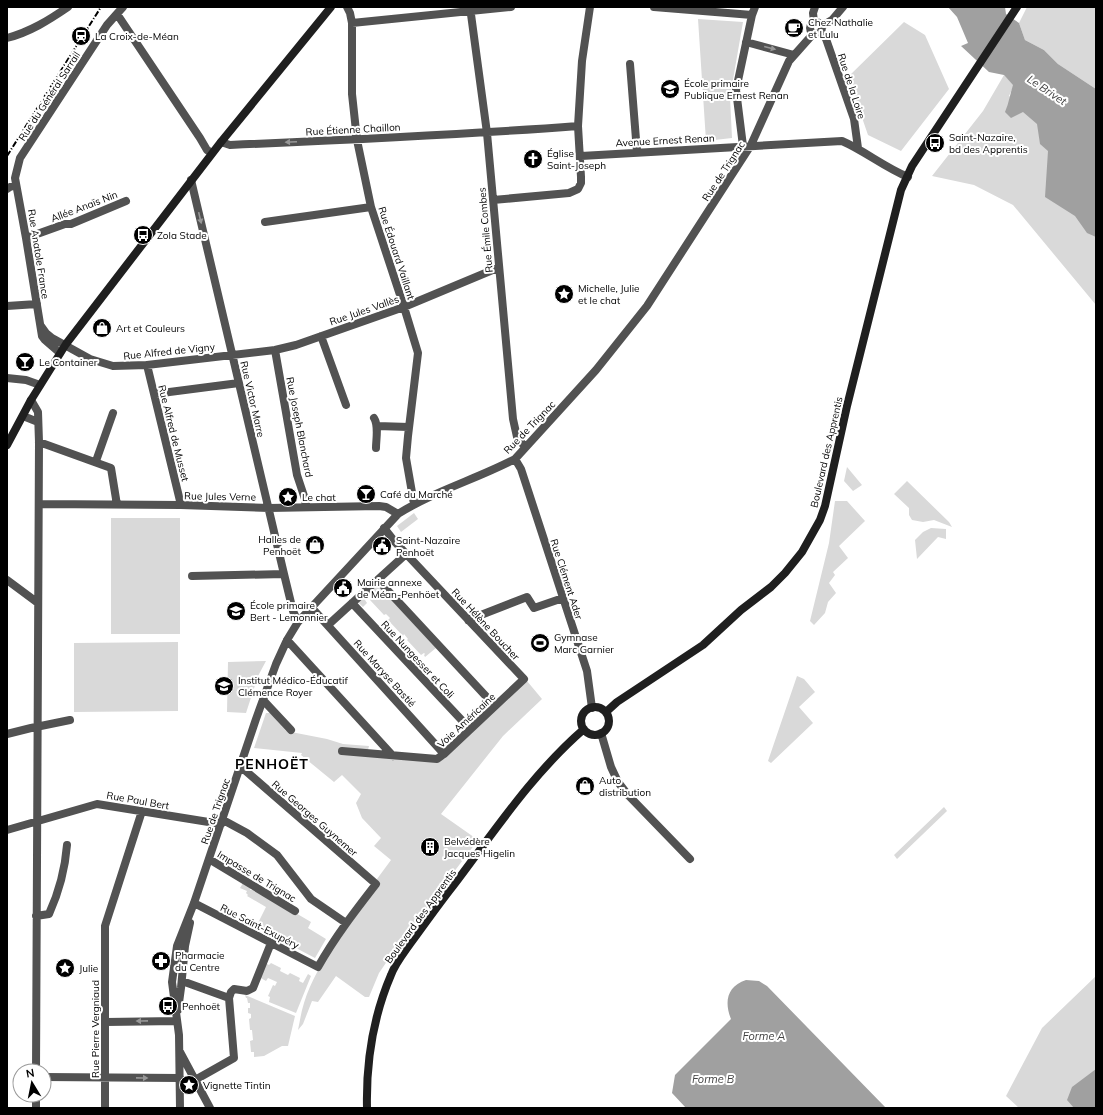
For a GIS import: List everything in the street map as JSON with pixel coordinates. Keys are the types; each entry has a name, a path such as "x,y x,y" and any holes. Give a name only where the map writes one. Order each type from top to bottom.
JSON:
{"main road":[{"path":"7,445 31,400 66,344 212,153 331,7"},
{"name":"Boulevard des Apprentis","path":"606,712 617,702 703,645 741,610 771,587 785,573 811,538 820,520 824,506 847,406 900,195 912,166 1017,7"},
{"path":"600,708 606,712 609,724 601,733 592,734 584,729 582,725 582,716 588,709 600,708"},
{"name":"Boulevard des Apprentis","path":"367,1108 366,1086 370,1047 378,1013 391,974 424,924 514,805 548,763 584,729"}],"street":[{"path":"7,38 19,35 39,26 68,7"},
{"name":"Rue du Général Sarrail","path":"16,185 16,172 20,158 107,25 123,7"},
{"name":"Rue Édouard Vaillant","path":"347,7 352,23 352,94 358,140 372,207 418,353 406,458 414,504"},
{"path":"352,23 471,9 510,7"},
{"path":"493,200 569,193 578,189 581,183 581,156 578,126 582,61 590,7"},
{"path":"654,7 753,11 736,90 747,146"},
{"path":"814,22 818,22 819,31 810,31 810,26 814,22 813,14 815,7"},
{"name":"Rue de Trignac","path":"180,1108 180,1052 172,986 174,960 179,940 194,903 256,719 278,657 287,640 298,622 311,607 398,514 414,504 498,468 515,459 596,370 647,306 747,146 789,61 794,54 832,20 844,7"},
{"name":"Rue Émile Combes","path":"471,9 487,133 515,433 525,447"},
{"path":"117,14 208,150 212,153"},
{"name":"Rue de la Loire","path":"819,31 826,39 854,119 858,148"},
{"path":"746,42 794,54"},
{"path":"630,64 637,152"},
{"name":"Rue Étienne Chaillon","path":"221,142 230,145 358,140 487,133 578,126"},
{"name":"Avenue Ernest Renan","path":"581,156 842,141 858,148 884,166 908,177"},
{"name":"Rue Victor Marre","path":"191,180 284,574 293,611 298,622"},
{"path":"7,189 10,186 16,185"},
{"name":"Rue Anatole France","path":"16,185 42,336 60,353"},
{"name":"Allée Anaïs Nin","path":"26,238 66,224 72,224 126,201"},
{"path":"265,222 372,207"},
{"name":"Rue Jules Vallès","path":"232,354 275,350 296,345 404,307 499,268"},
{"path":"7,306 37,304"},
{"path":"41,326 52,338 66,344"},
{"path":"321,336 346,405"},
{"name":"Rue Alfred de Vigny","path":"66,344 90,359 113,366 147,365 232,354"},
{"name":"Rue Joseph Blanchard","path":"275,350 298,475 306,507"},
{"name":"Rue Alfred de Musset","path":"147,365 181,505"},
{"path":"7,378 26,380 40,385"},
{"path":"154,394 239,383"},
{"path":"31,400 38,412 39,442 36,1063"},
{"path":"96,461 112,413"},
{"path":"23,416 38,422"},
{"path":"374,418 376,421 376,448"},
{"path":"376,426 409,427"},
{"path":"39,442 96,461 111,468 117,505"},
{"name":"Rue Clément Ader","path":"515,459 521,469 587,671 592,708"},
{"name":"Rue Jules Verne","path":"39,504 181,505 269,508 378,506 386,507 398,514"},
{"name":"Rue Hélène Boucher","path":"384,528 406,554 524,679"},
{"path":"328,625 406,554"},
{"path":"192,576 284,574"},
{"path":"7,580 38,603"},
{"path":"378,580 495,706"},
{"path":"468,620 527,596 534,608 563,598"},
{"name":"Rue Nungesser et Coli","path":"352,603 470,729"},
{"name":"Rue Maryse Bastié","path":"311,607 444,754"},
{"path":"287,640 393,756"},
{"name":"Voie Américaine","path":"342,751 437,759 524,679"},
{"path":"263,700 291,730"},
{"path":"7,734 70,720"},
{"path":"601,733 611,766 618,782 628,795 690,860"},
{"name":"Rue Georges Guynemer","path":"240,766 376,884 346,923"},
{"name":"Rue Paul Bert","path":"7,830 97,804 222,822 247,833 278,855 310,899 346,923"},
{"name":"Rue Pierre Vergniaud","path":"105,1108 105,926 142,811"},
{"path":"36,916 48,914 57,897 64,874 67,845"},
{"name":"Impasse de Trignac","path":"209,859 295,910"},
{"name":"Rue de Trignac","path":"177,1018 185,946 194,903"},
{"name":"Rue Saint-Exupéry","path":"194,903 318,967 346,923"},
{"path":"195,1080 234,1058 229,998 234,989 247,991 252,988 271,943"},
{"path":"182,981 229,998"},
{"path":"106,1022 177,1018"},
{"path":"180,1052 210,1108"},
{"path":"52,1077 180,1078"}],"shaded area":[{"path":"1027,7 1096,7 1096,89 1058,64 1044,50 1025,40 1019,23"},
{"path":"698,19 743,22 730,97 732,138 706,141"},
{"path":"904,22 925,35 949,89 901,151 868,135 848,77"},
{"path":"1004,75 1014,85 1009,96 1096,144 1096,305 1013,205 974,185 932,176 983,111"},
{"path":"847,467 862,485 853,491 844,481"},
{"path":"907,481 949,522 952,527 934,520 923,522 912,520 909,515 909,508 894,494"},
{"path":"835,501 847,501 865,521 839,546 848,558 833,572 835,575 829,583 836,593 828,602 825,613 814,625 810,621 829,543"},
{"path":"414,513 418,519 401,532 397,526"},
{"path":"111,518 180,518 180,634 111,634"},
{"path":"931,528 946,529 946,539 938,537 917,559 915,540 923,532"},
{"path":"378,585 436,648 425,657 425,654 424,653 421,655 407,640 408,639 404,634 403,636 388,620 390,618 386,614 384,615 370,600 374,595 372,593 365,600 367,603 363,607 358,602"},
{"path":"178,642 178,711 74,712 74,643"},
{"path":"266,661 258,676 246,713 227,712 228,662"},
{"path":"797,676 804,679 815,692 799,707 813,723 771,763 768,761"},
{"path":"527,681 542,699 503,736 441,814 478,840 392,954 379,973 369,997 365,997 336,976 318,1002 312,1001 303,1024 298,1030 301,1013 310,987 326,956 378,886 377,879 391,860 374,846 381,838 362,818 356,803 361,794 342,775 334,782 301,755 302,753 254,748 266,713 270,713 286,731 327,739 343,744 369,746 368,750 437,761"},
{"path":"944,807 947,811 897,859 894,855"},
{"path":"243,883 251,887 250,890 253,888 311,922 308,928 326,939 315,958 256,927 266,907 247,896 247,891 240,888"},
{"path":"265,963 269,965 271,963 281,968 280,971 288,975 290,973 300,978 299,981 303,983 308,974 311,976 296,1013 269,1002 270,997 268,996 273,985 275,986 277,982 268,978 266,981 259,977"},
{"path":"1096,976 1096,1108 1019,1108 1006,1096 1042,1028"},
{"path":"245,995 295,1016 288,1046 282,1046 264,1056 254,1057 254,1052 251,1052 250,1041 253,1040 249,1019 251,1018 251,1014 248,1013 250,1003 248,1003"}],"water":[{"name":"Le Brivet","path":"948,7 1005,7 1006,14 1019,23 1025,40 1044,50 1058,64 1096,89 1096,237 1087,233 1075,216 1045,197 1048,151 1040,144 1037,124 1023,112 1011,118 1005,112 1013,85 1004,75 989,72 961,46 968,43 957,17"},
{"name":"Forme A","path":"746,980 759,981 767,986 886,1108 686,1108 672,1093 675,1075 731,1019 728,1007 729,995 735,986"},
{"path":"1096,1069 1096,1108 1074,1108 1067,1100 1072,1087"}],"railway":[{"path":"7,156 101,7"}],"place":[{"name":"Chez Nathalie et Lulu","path":"794,28"},
{"name":"La Croix-de-Méan","path":"81,36"},
{"name":"École primaire Publique Ernest Renan","path":"670,89"},
{"name":"Saint-Nazaire, bd des Apprentis","path":"935,143"},
{"name":"Église Saint-Joseph","path":"533,159"},
{"name":"Zola Stade","path":"143,235"},
{"name":"Michelle, Julie et le chat","path":"564,294"},
{"name":"Art et Couleurs","path":"102,328"},
{"name":"Le Container","path":"25,362"},
{"name":"Café du Marché","path":"366,494"},
{"name":"Le chat","path":"288,497"},
{"name":"Halles de Penhoët","path":"315,545"},
{"name":"Saint-Nazaire Penhoët","path":"382,546"},
{"name":"Mairie annexe de Méan-Penhöet","path":"343,588"},
{"name":"École primaire Bert - Lemonnier","path":"236,611"},
{"name":"Gymnase Marc Garnier","path":"540,643"},
{"name":"Institut Médico-Éducatif Clémence Royer","path":"224,686"},
{"name":"Auto distribution","path":"585,786"},
{"name":"Belvédère Jacques Higelin","path":"430,847"},
{"name":"Pharmacie du Centre","path":"161,961"},
{"name":"Julie","path":"65,968"},
{"name":"Penhoët","path":"168,1006"},
{"name":"Vignette Tintin","path":"189,1085"}],"district":[{"name":"PENHOËT","path":"272,764"}],"water label":[{"name":"Forme B","path":"713,1079"}]}
